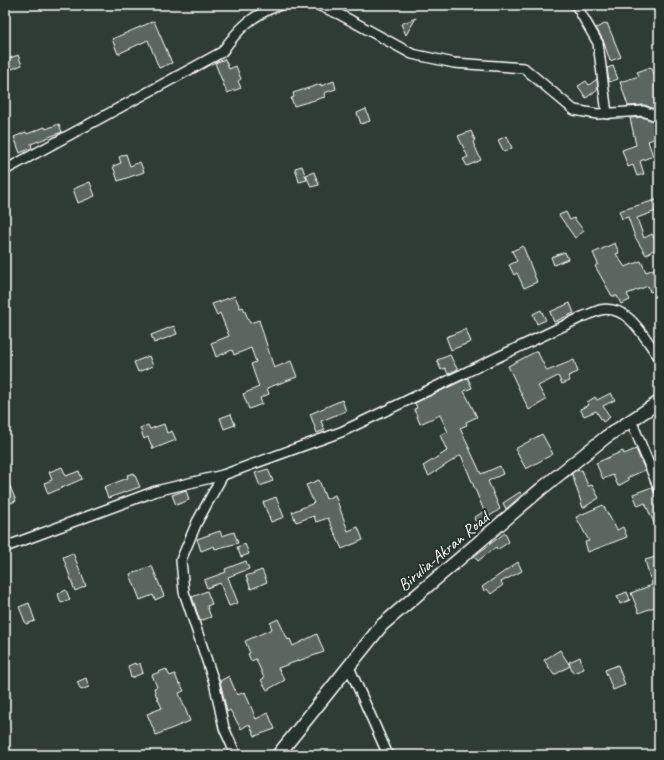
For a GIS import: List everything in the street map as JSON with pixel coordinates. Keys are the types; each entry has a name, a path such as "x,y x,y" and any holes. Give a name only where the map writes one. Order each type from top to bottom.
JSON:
{"street":[{"path":"5,170 222,52 238,30 264,10 280,5"},
{"path":"318,5 337,9 412,54 454,63 524,68 574,110 597,114 644,112 659,117"},
{"path":"576,5 598,43 607,114"},
{"path":"5,547 156,491 223,475 341,432 582,317 600,310 616,311 628,317 659,357"},
{"name":"Birulia-Akran Road","path":"278,755 382,625 541,489 606,437 659,402"},
{"path":"632,420 659,489"},
{"path":"223,475 197,522 181,560 184,592 214,682 224,728 236,755"},
{"path":"349,667 388,755"}],"building":[{"path":"416,18 406,35 401,24"},
{"path":"154,21 172,63 159,68 148,40 118,54 112,39"},
{"path":"607,23 621,57 610,61 603,40 596,28"},
{"path":"18,55 22,65 7,71 5,60"},
{"path":"225,59 229,69 236,66 241,79 238,81 241,88 227,93 215,63"},
{"path":"613,66 618,79 609,82 607,68"},
{"path":"651,67 659,85 659,111 645,105 628,106 620,82 639,76 637,72"},
{"path":"597,79 598,89 586,98 578,86 586,81 589,85"},
{"path":"334,81 336,89 324,93 325,97 294,106 291,98 294,97 293,93"},
{"path":"366,109 370,121 361,124 357,113"},
{"path":"642,117 659,123 659,137 648,141 653,156 640,161 644,174 637,176 633,165 628,167 622,150 636,145 630,118"},
{"path":"59,124 62,132 31,144 32,148 20,153 14,137 26,132 27,134 45,127 46,129"},
{"path":"471,131 475,140 473,142 481,160 467,166 463,159 468,157 458,136"},
{"path":"507,136 512,148 504,152 498,140"},
{"path":"126,154 130,166 140,162 144,172 118,181 113,166 121,163 119,157"},
{"path":"302,166 307,180 299,182 295,168"},
{"path":"314,172 319,185 311,187 306,175"},
{"path":"90,182 95,196 78,203 73,189"},
{"path":"659,199 659,210 637,218 644,238 652,234 659,246 646,255 635,237 628,217 622,219 619,211"},
{"path":"566,212 570,220 574,218 584,231 575,238 559,215"},
{"path":"615,243 619,253 616,254 625,267 641,261 646,272 659,267 659,289 650,292 648,286 627,294 630,300 621,304 617,296 612,296 595,266 598,264 593,253"},
{"path":"523,246 537,282 524,288 517,273 514,275 509,265 517,261 512,251"},
{"path":"565,252 568,259 554,265 551,257"},
{"path":"235,296 240,308 243,307 250,323 259,320 274,368 291,361 297,377 267,388 269,394 260,398 262,404 249,409 243,394 259,387 251,364 256,362 251,348 234,355 232,350 216,357 211,343 229,336 220,313 217,315 212,304"},
{"path":"570,303 574,313 554,322 550,312"},
{"path":"541,310 546,320 537,324 533,314"},
{"path":"174,326 177,334 154,343 151,335"},
{"path":"466,329 471,342 451,350 446,337"},
{"path":"537,351 547,371 574,360 578,372 568,376 570,381 562,384 558,376 538,386 546,400 529,410 508,366"},
{"path":"450,355 458,369 448,374 445,368 441,370 437,360"},
{"path":"149,356 153,366 138,372 134,362"},
{"path":"468,378 472,388 464,391 477,417 466,422 467,425 460,428 481,474 500,466 503,474 488,481 500,509 477,525 474,518 484,511 461,455 429,476 423,466 447,451 440,435 448,432 440,415 420,424 414,409 417,408 415,403"},
{"path":"611,393 615,400 603,406 610,417 603,422 596,411 584,416 580,409 589,405 587,402 595,397 597,400"},
{"path":"342,400 346,411 321,421 325,430 317,433 310,414"},
{"path":"231,414 235,425 224,429 220,418"},
{"path":"164,424 167,433 172,431 176,440 153,449 148,437 144,439 140,428 148,425 150,429"},
{"path":"542,434 553,454 526,469 515,449"},
{"path":"636,449 645,470 627,478 629,480 618,486 613,475 603,479 596,463 623,451 624,454"},
{"path":"62,467 66,476 79,471 82,479 48,494 44,483 52,480 49,472"},
{"path":"268,469 273,481 260,486 255,473"},
{"path":"582,470 588,486 592,485 599,498 583,508 572,474 566,478 575,471"},
{"path":"134,473 140,487 108,498 104,487 128,478 127,475"},
{"path":"5,474 16,501 5,505"},
{"path":"319,480 326,499 335,495 348,531 358,527 363,540 342,549 328,518 316,522 314,516 296,522 292,512 314,503 306,485"},
{"path":"652,487 655,493 659,495 659,534 645,503 638,506 633,494"},
{"path":"186,490 189,500 176,505 172,495"},
{"path":"520,492 522,495 506,509 503,503"},
{"path":"276,497 284,517 271,522 263,502"},
{"path":"603,505 617,530 623,527 627,537 588,552 585,542 589,541 576,517"},
{"path":"220,531 222,536 234,532 238,543 215,549 214,546 201,551 197,539"},
{"path":"505,533 509,542 497,550 496,547 478,561 474,556"},
{"path":"245,544 249,554 241,557 237,547"},
{"path":"73,553 86,586 75,591 63,557"},
{"path":"656,557 659,567 659,605 639,613 631,593 652,585 645,560"},
{"path":"246,561 249,569 228,577 238,603 229,606 220,583 207,588 204,580 226,572 225,569"},
{"path":"518,562 522,571 501,582 503,585 491,594 487,589 484,591 482,587"},
{"path":"152,566 164,596 155,600 153,595 140,600 130,574"},
{"path":"262,570 267,582 251,589 246,576"},
{"path":"66,590 70,600 61,603 58,594"},
{"path":"207,591 212,604 207,606 211,617 200,621 192,597"},
{"path":"627,592 630,600 620,604 617,596"},
{"path":"29,603 35,621 26,624 19,607"},
{"path":"278,619 288,640 290,639 293,646 317,634 324,652 278,668 285,680 267,690 261,680 264,678 256,659 251,661 248,654 250,653 245,641 272,629 270,623"},
{"path":"560,650 570,666 554,675 544,660"},
{"path":"580,657 584,669 573,673 569,662"},
{"path":"135,663 136,665 140,663 143,673 131,678 128,666"},
{"path":"618,665 625,685 613,690 605,670"},
{"path":"166,669 170,676 175,674 184,691 179,693 190,721 156,735 147,714 162,708 156,695 154,688 157,687 152,675"},
{"path":"229,676 237,695 245,692 256,719 268,713 275,729 255,736 249,724 241,729 230,710 227,712 220,681"},
{"path":"86,678 89,687 81,690 77,682"}]}
